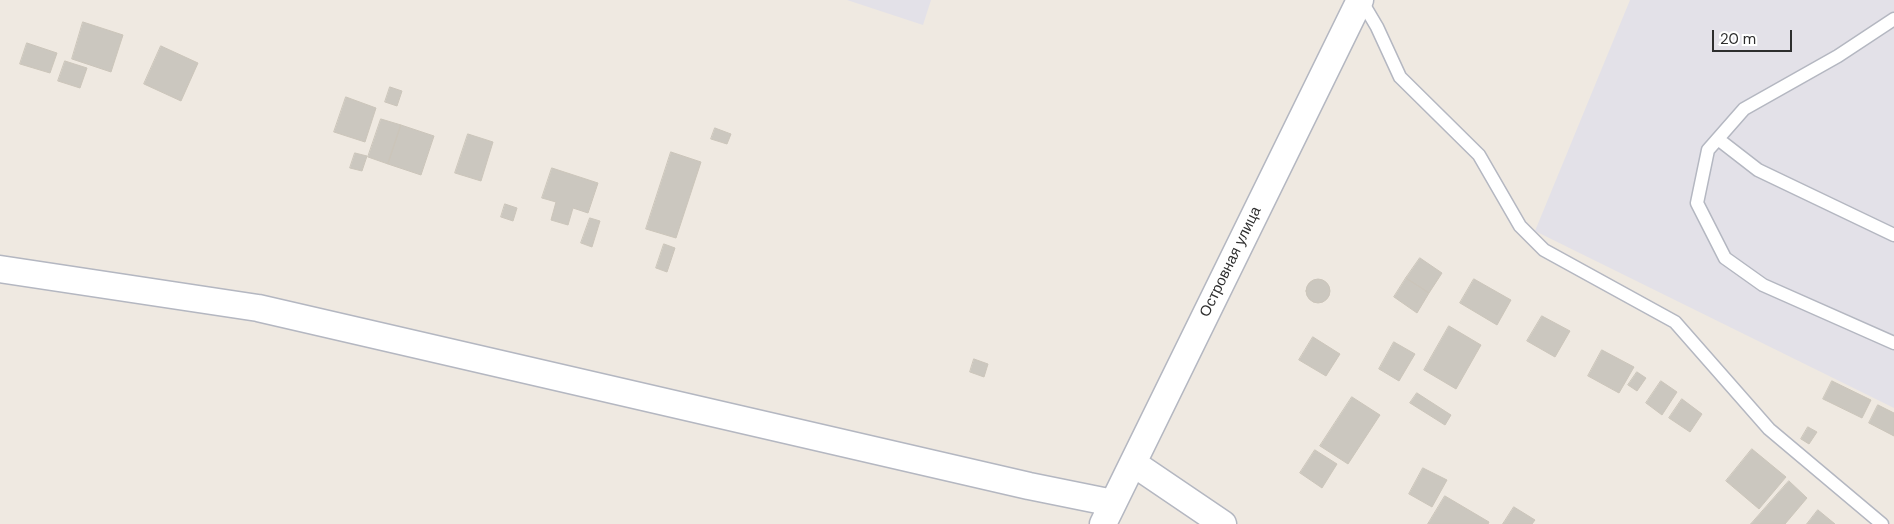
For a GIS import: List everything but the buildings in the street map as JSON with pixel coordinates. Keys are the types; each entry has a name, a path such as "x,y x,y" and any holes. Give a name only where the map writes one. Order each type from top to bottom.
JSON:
{"street":[{"name":"Островная улица","path":"1108,514 1360,0"},
{"path":"0,269 258,308 1030,486 1108,514"},
{"path":"1133,463 1222,524"}],"lane":[{"path":"1360,0 1378,27 1400,77 1479,155 1520,226 1544,250 1675,322 1769,429 1882,524"},
{"path":"1894,19 1838,56 1744,109 1708,150 1697,203 1725,258 1763,285 1894,343"},
{"path":"1718,139 1758,170 1894,235"}],"shaded area":[{"path":"847,0 931,0 923,25"},
{"path":"1630,0 1894,0 1894,408 1535,231"}]}
